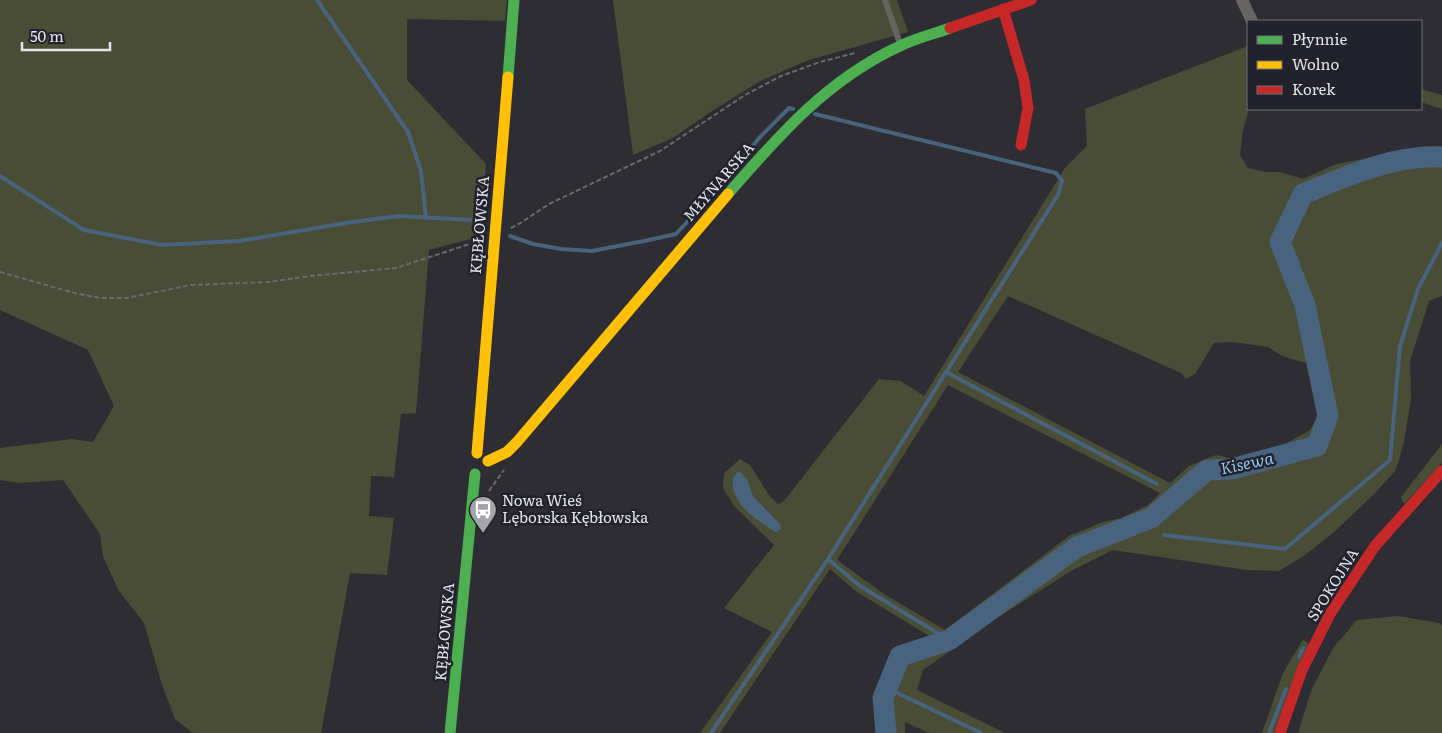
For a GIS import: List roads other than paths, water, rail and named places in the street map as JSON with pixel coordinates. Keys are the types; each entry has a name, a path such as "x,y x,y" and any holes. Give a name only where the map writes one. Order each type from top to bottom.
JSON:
{"street":[{"name":"KĘBŁOWSKA","path":"450,733 471,463 494,236 514,0"},
{"name":"MŁYNARSKA","path":"488,461 508,452 725,197 766,151 818,98 862,66 901,45 1031,0"},
{"path":"1242,0 1252,20"},
{"path":"1003,9 1024,80 1028,108 1020,145"},
{"path":"484,455 488,461 486,470 479,474 471,463 484,455"},
{"name":"SPOKOJNA","path":"1280,733 1302,670 1330,614 1375,546 1442,471"}],"lane":[{"path":"886,0 901,45"}],"water":[{"path":"739,471 747,479 753,496 780,524 781,529 776,532 768,527 739,502 733,486 733,477"}],"waterway":[{"path":"317,0 408,132 421,171 426,218"},
{"path":"727,178 760,137 789,108 793,109"},
{"path":"711,733 828,559 1058,195 1062,181 1056,173 815,114"},
{"name":"Kisewa","path":"886,733 883,698 900,656 949,640 1077,547 1151,518 1207,470 1232,469 1317,446 1328,416 1305,305 1280,242 1303,194 1353,174 1388,163 1406,159 1442,157"},
{"path":"0,176 84,230 162,245 239,241 399,216 473,220"},
{"path":"510,236 533,244 561,249 592,251 676,234 718,189"},
{"path":"1164,535 1285,549 1390,460 1400,346 1418,289 1442,243"},
{"path":"946,372 1157,484"},
{"path":"828,559 860,586 949,640"},
{"path":"1299,657 1303,648"},
{"path":"887,688 981,733"},
{"path":"1269,733 1286,689"}],"place":[{"name":"Nowa Wieś Lęborska Kębłowska","path":"483,534"}]}
